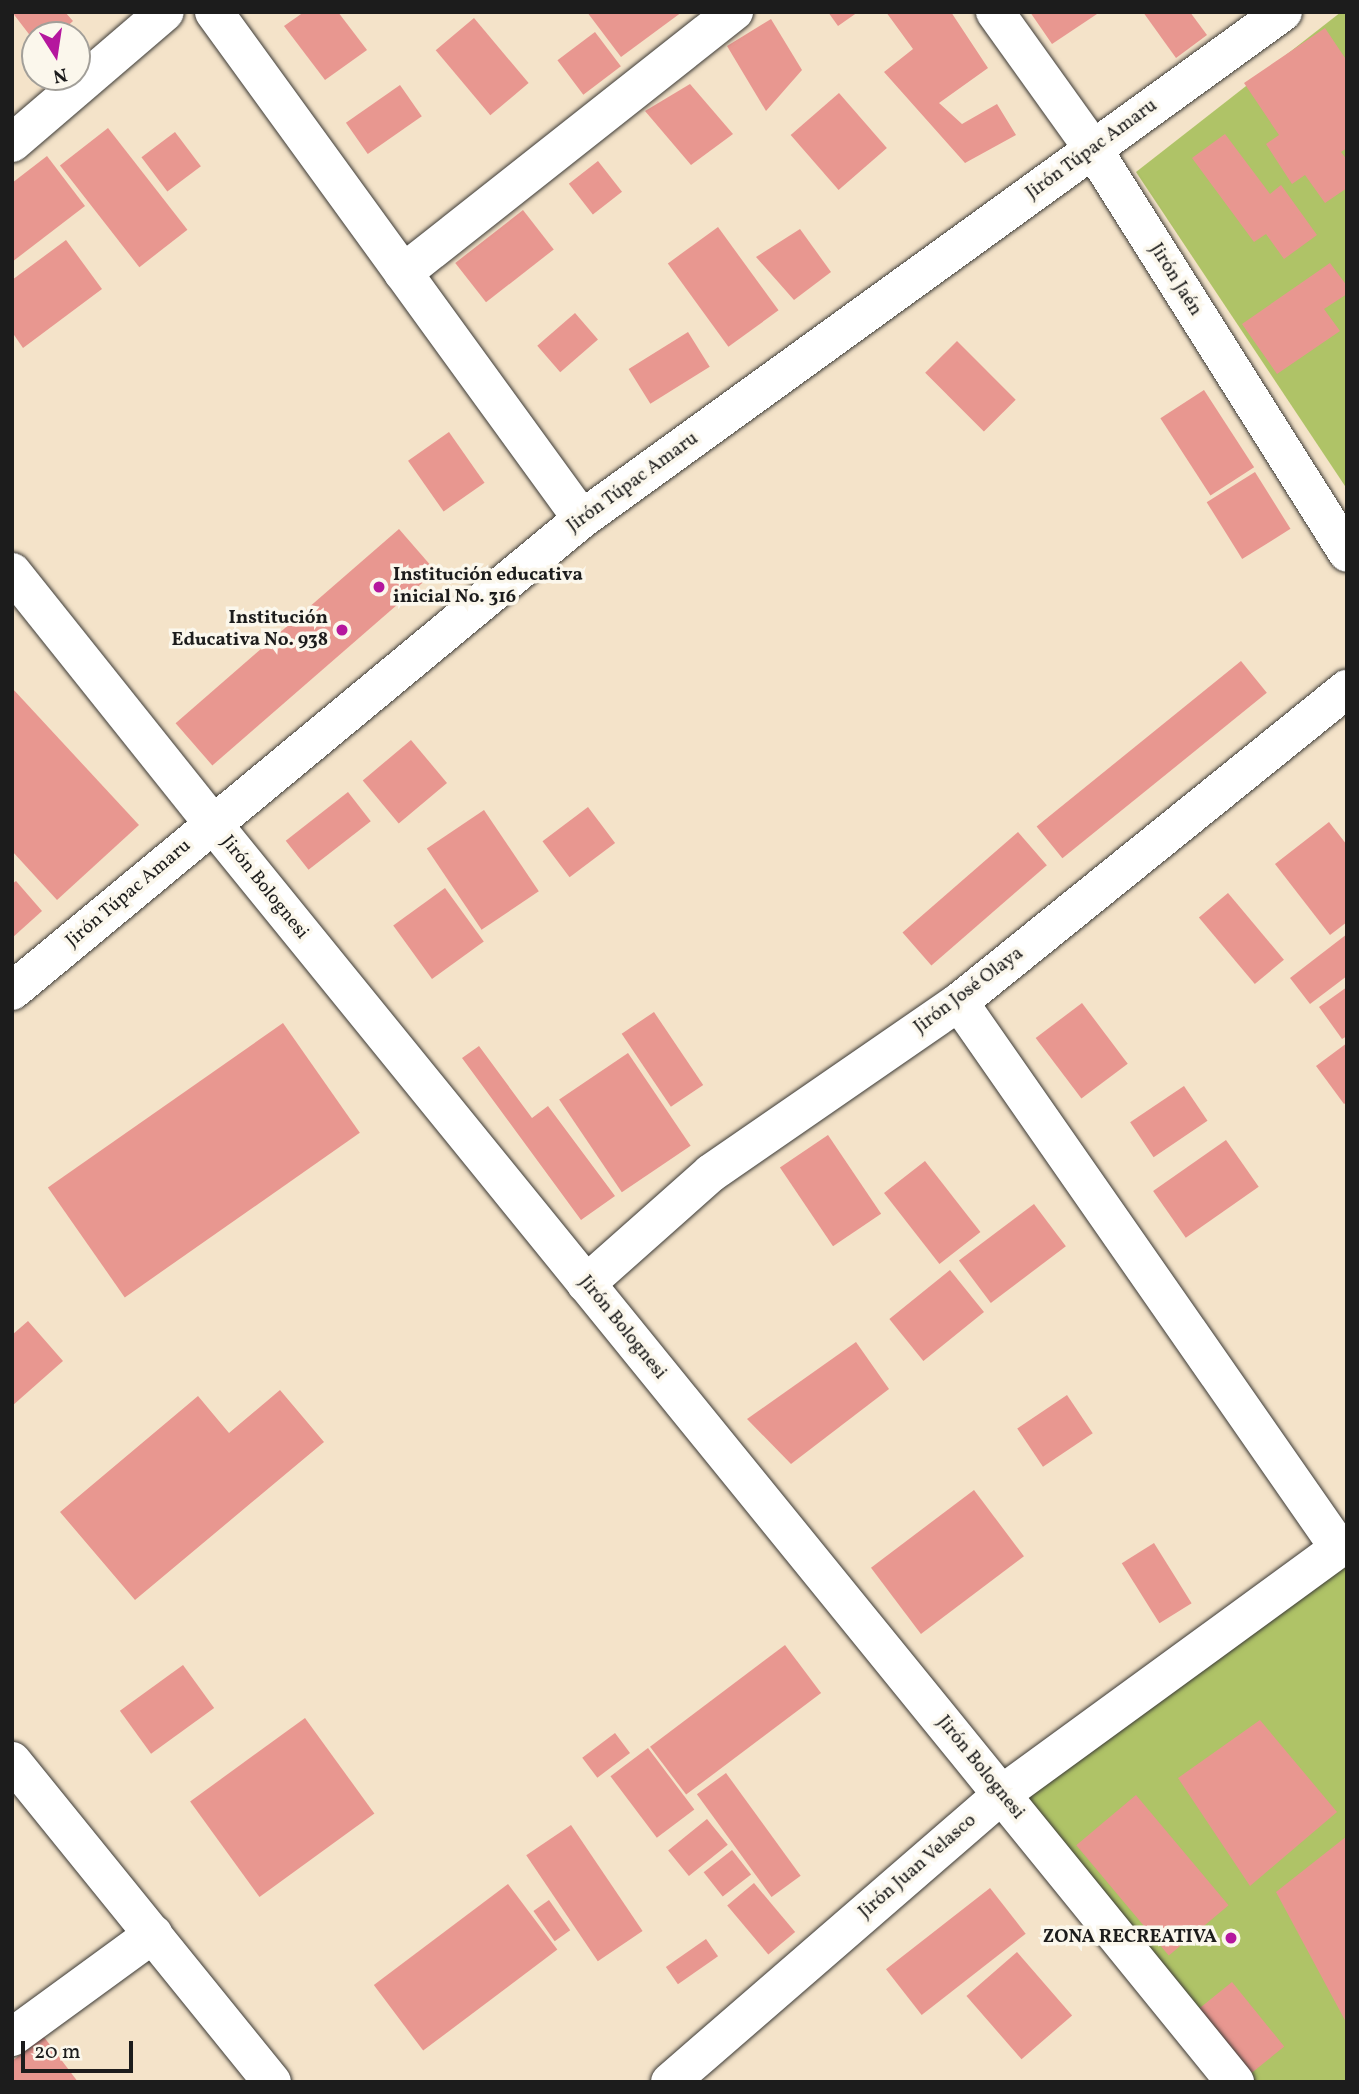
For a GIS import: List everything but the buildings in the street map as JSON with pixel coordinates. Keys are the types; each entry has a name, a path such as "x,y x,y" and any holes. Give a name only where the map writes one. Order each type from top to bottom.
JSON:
{"main road":[{"path":"12,143 166,12"},
{"path":"214,12 582,519"},
{"path":"403,272 734,12"},
{"name":"Jirón Jaén","path":"995,12 1093,149 1347,553"},
{"name":"Jirón Túpac Amaru","path":"12,991 582,519 1283,12"},
{"name":"Jirón Bolognesi","path":"12,572 213,824 1235,2082"},
{"name":"Jirón José Olaya","path":"586,1284 712,1173 959,1002 1347,689"},
{"path":"959,1002 1343,1545"},
{"name":"Jirón Juan Velasco","path":"670,2082 1002,1794 1343,1545"},
{"path":"12,1761 272,2082"},
{"path":"12,2037 153,1934"}],"green space":[{"path":"1341,12 1347,12 1347,489 1136,172"},
{"name":"ZONA RECREATIVA","path":"1347,1531 1347,2082 1229,2082 1002,1794"}],"place":[{"name":"Institución educativa inicial No. 316","path":"379,587"},
{"name":"Institución Educativa No. 938","path":"342,630"},
{"name":"ZONA RECREATIVA","path":"1231,1938"}]}
